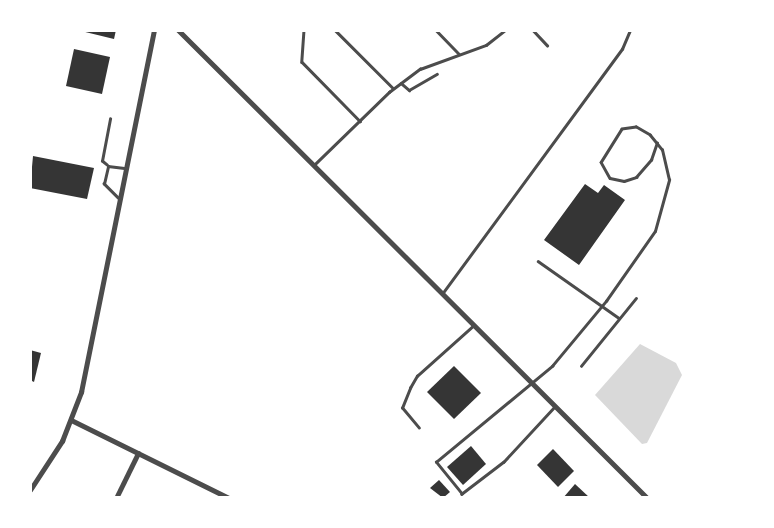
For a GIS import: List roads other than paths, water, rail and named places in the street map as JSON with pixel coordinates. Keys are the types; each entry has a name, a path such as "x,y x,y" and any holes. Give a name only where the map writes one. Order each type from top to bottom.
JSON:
{"street":[{"path":"30,490 71,421 87,372 154,30"},
{"path":"178,30 647,498"},
{"path":"71,421 229,498"},
{"path":"116,498 138,453"}],"lane":[{"path":"304,30 302,62 360,121"},
{"path":"335,30 393,88"},
{"path":"436,30 459,54"},
{"path":"314,165 393,88 433,62 486,45 505,30"},
{"path":"533,30 547,45"},
{"path":"442,294 616,58 630,30"},
{"path":"401,83 410,90 437,74"},
{"path":"110,119 102,161 108,166 127,168"},
{"path":"555,407 504,461 462,494 436,462 531,384 602,306 655,231 664,207 669,180 657,143 636,127 622,129 608,145 601,162 602,171 624,181 636,177 650,160 657,143"},
{"path":"108,166 104,184 111,196 122,199"},
{"path":"538,261 620,318"},
{"path":"581,366 636,298"},
{"path":"419,428 402,408 410,388 417,376 474,325"}]}
